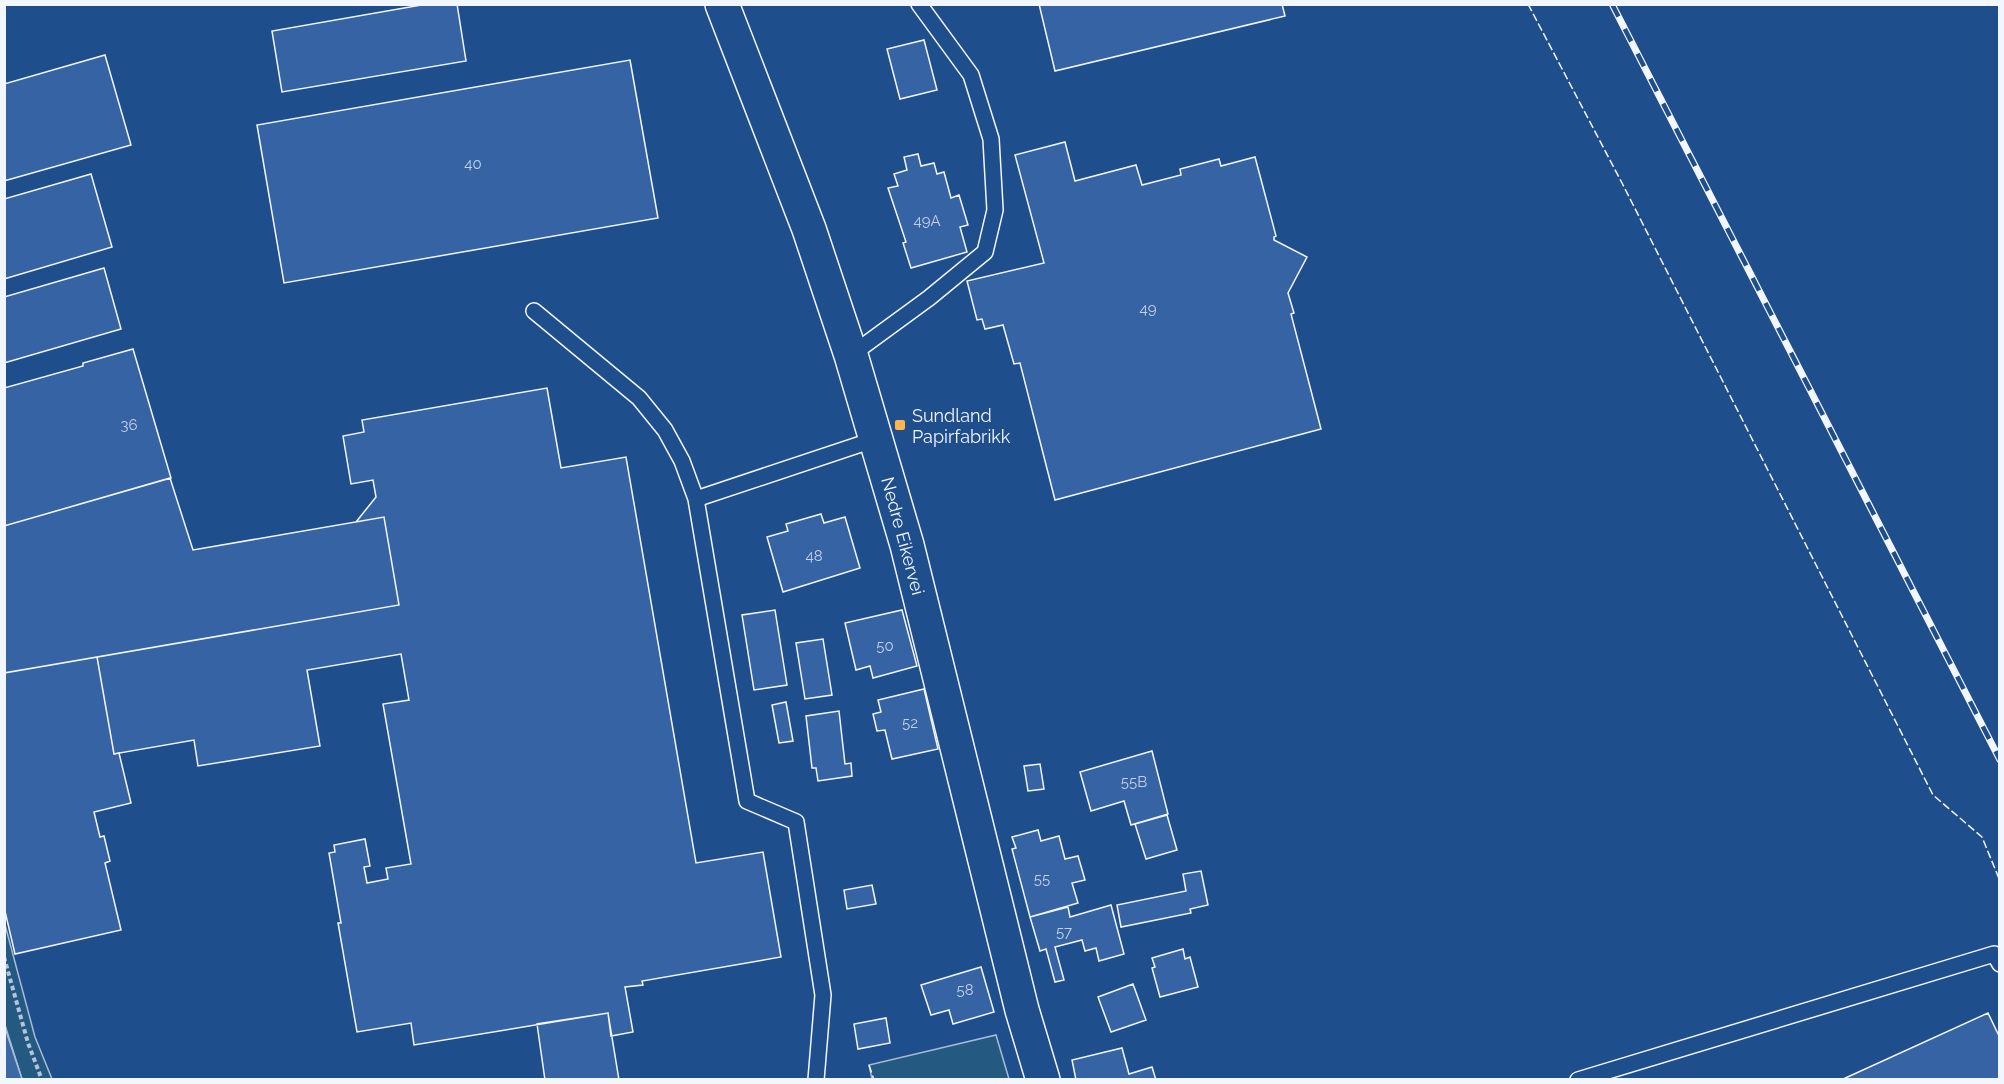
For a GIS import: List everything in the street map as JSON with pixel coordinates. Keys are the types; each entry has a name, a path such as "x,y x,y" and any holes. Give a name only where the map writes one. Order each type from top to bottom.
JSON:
{"main road":[{"name":"Nedre Eikervei","path":"722,4 808,229 851,354 907,545 1022,1010 1043,1080"}],"lane":[{"path":"851,354 937,292 986,252 995,210 991,139 971,75 919,4"},
{"path":"534,311 639,398 665,430 682,461 696,500 747,801 796,822 823,995 816,1080"},
{"path":"696,500 876,439"},
{"path":"1578,1080 1994,954 2000,964"}],"path":[{"path":"4,957 28,1043 42,1080"}],"shaded area":[{"path":"4,921 35,1037 52,1079 22,1079 5,1025"},
{"path":"4,1025 22,1079 5,1079"},
{"path":"996,1035 1009,1079 872,1079 869,1065"}],"building":[{"path":"427,4 457,4 466,61 282,92 272,31"},
{"path":"1039,4 1282,4 1285,16 1055,71"},
{"path":"924,40 937,90 900,99 887,49"},
{"path":"105,55 131,145 4,181 4,84"},
{"path":"630,60 658,218 284,283 257,125"},
{"path":"1065,142 1075,181 1136,165 1142,185 1181,175 1180,169 1219,159 1221,166 1255,157 1276,236 1274,240 1307,257 1288,293 1294,313 1291,314 1321,429 1055,500 1020,363 1014,364 1003,325 985,329 982,319 977,320 967,281 1044,263 1015,155"},
{"path":"918,154 921,166 934,163 937,174 944,172 951,198 959,195 968,225 960,227 967,252 911,268 903,243 906,242 888,188 898,186 894,174 907,170 904,157"},
{"path":"91,174 112,247 4,279 4,199"},
{"path":"104,268 121,329 4,363 4,297"},
{"path":"133,349 171,478 4,526 4,388 83,366 83,363"},
{"path":"547,388 561,468 626,457 696,863 763,852 781,957 642,981 643,985 625,987 633,1032 611,1036 608,1013 414,1045 411,1023 357,1032 338,923 341,923 329,853 335,852 334,845 365,839 370,866 364,867 367,883 388,879 386,868 411,864 383,704 409,700 401,654 307,670 320,746 198,766 194,740 114,754 97,657 399,605 384,517 356,522 376,497 373,480 351,484 343,436 364,432 362,420"},
{"path":"170,478 193,550 384,517 399,605 4,673 4,526"},
{"path":"821,514 824,523 845,517 860,568 783,592 767,537 788,531 786,524"},
{"path":"775,610 787,685 754,690 742,615"},
{"path":"902,610 917,666 873,678 870,666 856,670 845,623"},
{"path":"823,639 832,695 805,699 796,643"},
{"path":"97,657 114,754 119,753 131,803 94,812 100,837 104,836 110,861 105,863 121,930 15,954 4,907 4,673"},
{"path":"924,689 938,749 892,759 885,730 877,731 873,714 881,712 878,700"},
{"path":"786,702 793,741 779,743 772,705"},
{"path":"839,711 845,764 851,763 852,776 818,781 816,768 812,768 806,716"},
{"path":"1152,751 1168,814 1131,825 1124,801 1091,811 1080,772"},
{"path":"1040,764 1044,789 1028,791 1024,766"},
{"path":"1167,815 1177,850 1146,859 1135,824"},
{"path":"1038,830 1041,841 1059,836 1065,859 1078,856 1085,880 1072,883 1078,903 1030,917 1012,849 1016,848 1012,837"},
{"path":"1201,871 1208,905 1190,909 1191,913 1121,927 1117,905 1186,891 1183,874"},
{"path":"872,885 876,904 847,909 844,890"},
{"path":"1111,905 1124,954 1099,961 1096,948 1085,951 1082,940 1055,947 1064,980 1055,982 1046,949 1040,951 1030,917 1068,907 1070,917"},
{"path":"1183,949 1185,959 1190,957 1198,987 1160,997 1152,968 1155,967 1152,958"},
{"path":"981,967 994,1012 953,1024 949,1010 931,1015 921,985"},
{"path":"1133,984 1146,1020 1111,1032 1098,997"},
{"path":"608,1013 619,1080 545,1080 537,1024"},
{"path":"1988,1013 2000,1038 2000,1080 1841,1080"},
{"path":"886,1018 890,1043 858,1049 854,1024"},
{"path":"1122,1048 1129,1074 1152,1067 1156,1080 1076,1080 1072,1060"}],"railway":[{"path":"1612,4 2000,760"}],"fence":[{"path":"1528,4 1622,183 1933,795 1982,837 2000,881"},
{"path":"869,1065 874,1080"}],"place":[{"name":"Sundland Papirfabrikk","path":"900,425"}]}
